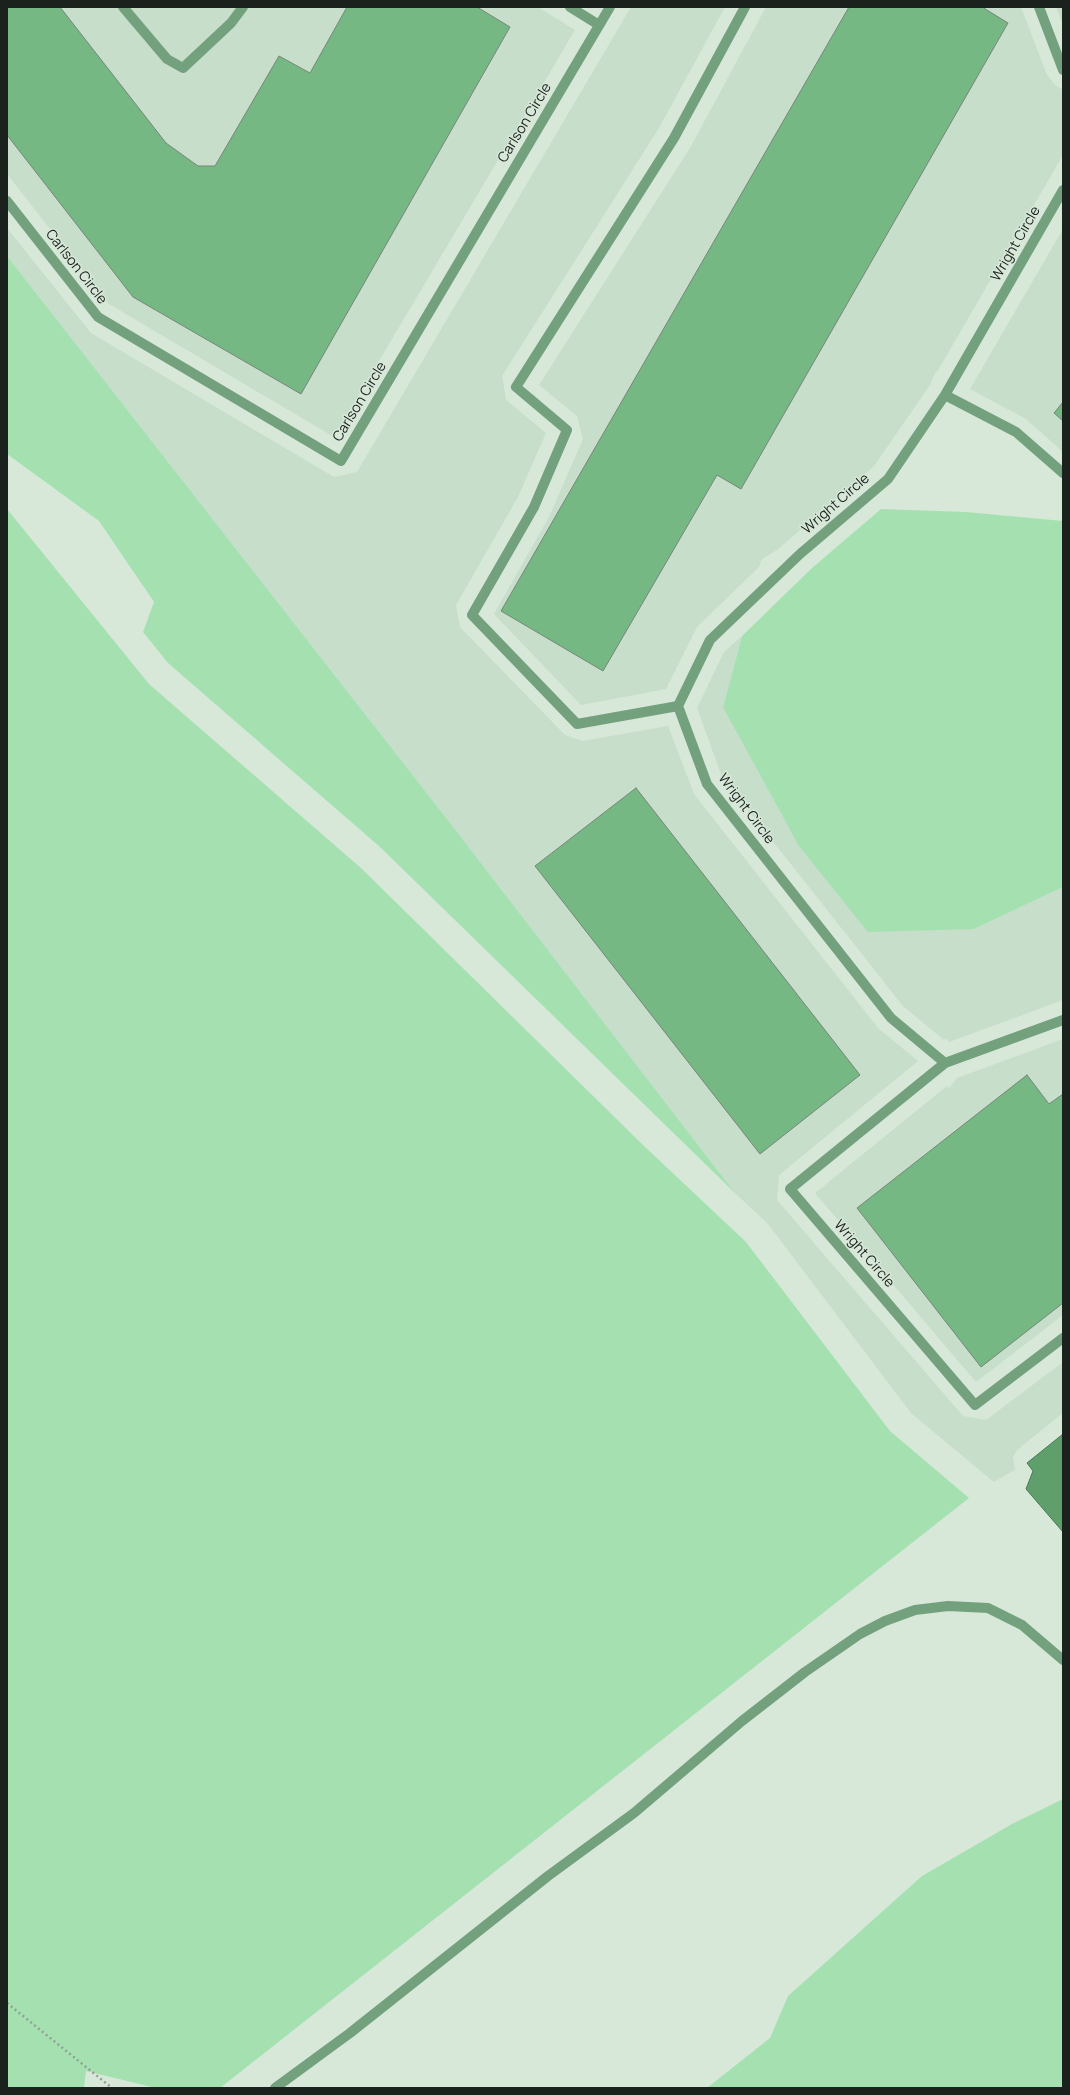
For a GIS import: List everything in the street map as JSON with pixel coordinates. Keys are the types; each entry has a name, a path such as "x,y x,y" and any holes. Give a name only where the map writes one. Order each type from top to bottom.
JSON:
{"street":[{"path":"123,7 167,59 183,68 231,23 243,7"},
{"path":"570,7 599,25"},
{"name":"Carlson Circle","path":"7,201 98,318 342,461 610,7"},
{"path":"678,706 577,724 472,615 534,507 567,430 516,387 674,138 745,7"},
{"path":"1038,7 1063,70"},
{"name":"Wright Circle","path":"945,1063 891,1018 707,784 678,706 710,640 800,554 888,478 945,395 1063,190"},
{"path":"945,395 1016,432 1063,474"},
{"name":"Wright Circle","path":"1063,1020 945,1063 790,1189 975,1405 1063,1338"},
{"path":"275,2088 356,2029 548,1876 634,1813 742,1721 805,1672 860,1634 884,1621 915,1610 948,1606 988,1608 1022,1625 1063,1660"}],"path":[{"path":"7,2003 112,2088"}],"shaded area":[{"path":"7,7 538,7 575,30 334,437 109,304 7,174"},
{"path":"631,7 725,7 659,128 502,376 506,400 546,433 518,497 456,605 460,627 565,735 582,741 668,726 694,794 878,1028 918,1061 779,1175 777,1200 963,1416 986,1420 1063,1362 1063,1413 1017,1450 1013,1457 1015,1470 994,1482 911,1413 768,1224 735,1193 447,819 7,256 7,228 91,333 334,477 357,472"},
{"path":"766,7 1021,7 1047,75 1055,85 1063,90 1063,155 937,372 936,371 930,385 874,466 777,550 762,559 759,567 697,627 666,689 581,705 494,614 549,517 583,439 577,416 539,385 690,148"},
{"path":"1056,7 1063,7 1063,25"},
{"path":"1063,229 1063,452 1026,419 970,389"},
{"path":"7,256 447,819 735,1193 380,847 168,663 143,632 154,602 99,521 7,454"},
{"path":"7,509 149,684 361,868 643,1145 746,1242 890,1431 969,1498 220,2088 156,2088 86,2071 84,2088 7,2088"},
{"path":"881,509 966,512 1063,521 1063,887 974,929 868,932 799,846 723,707 742,636 812,568"},
{"path":"742,636 723,707 974,929 1063,887 1063,1000 949,1042 946,1038 944,1040 903,1006 722,777 697,708 724,652"},
{"path":"1063,1039 1063,1315 976,1382 815,1193 947,1086 949,1088 957,1078"},
{"path":"1063,1434 1063,1532 1026,1489 1033,1471 1027,1463"},
{"path":"1063,1799 1063,2088 707,2088 770,2038 788,1996 922,1876 1012,1824"}],"building":[{"path":"7,7 60,7 166,143 198,166 215,166 279,56 310,73 347,7 477,7 510,27 301,394 133,297 7,135"},
{"path":"849,7 982,7 1008,23 741,489 717,475 603,671 501,611"},
{"path":"1063,402 1063,421 1054,413"},
{"path":"636,788 860,1075 760,1154 535,866"},
{"path":"1027,1075 1049,1104 1063,1094 1063,1303 981,1367 857,1208"}]}
